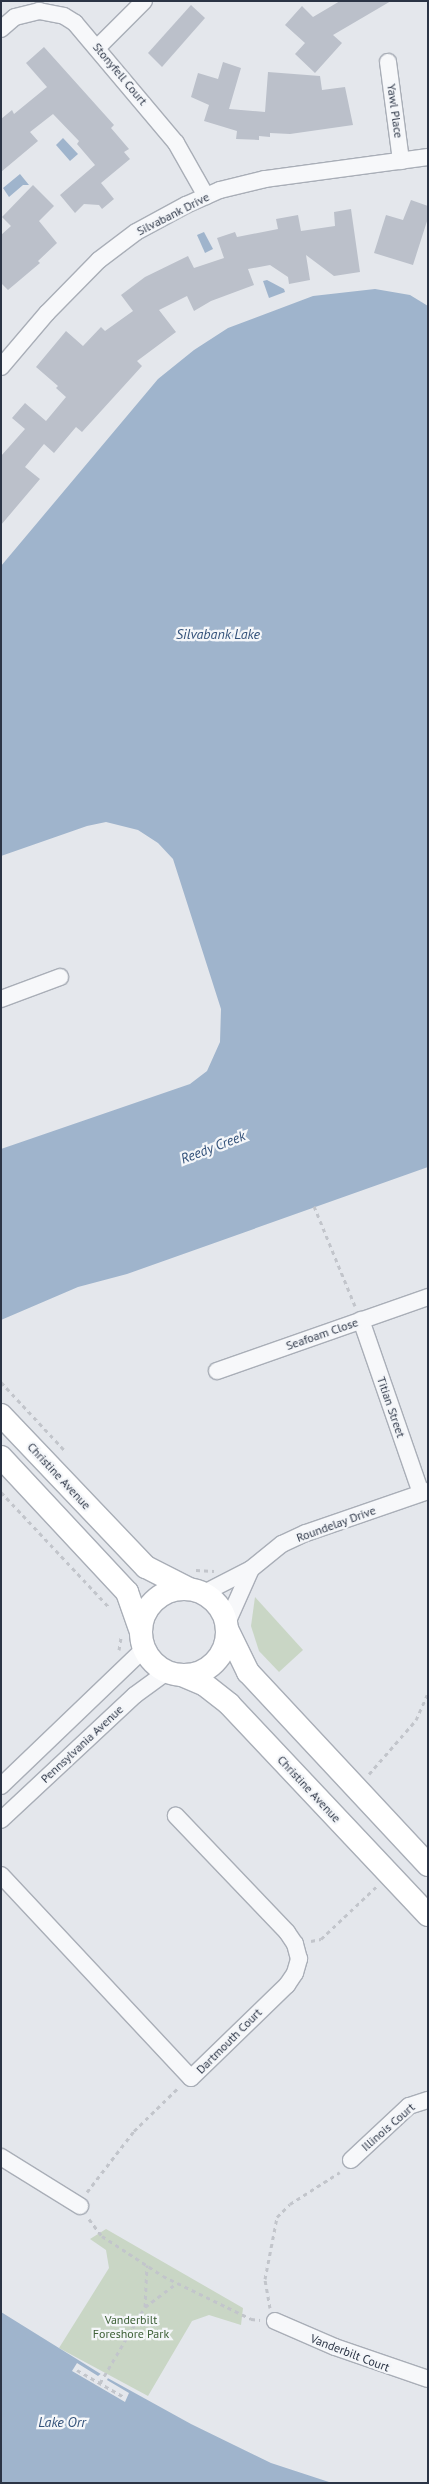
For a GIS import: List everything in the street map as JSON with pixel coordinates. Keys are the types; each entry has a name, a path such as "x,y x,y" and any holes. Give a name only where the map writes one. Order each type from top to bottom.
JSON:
{"main road":[{"name":"Christine Avenue","path":"1,1414 146,1567 194,1584"},
{"path":"1,1457 127,1592 135,1637 154,1662 174,1674 209,1668 220,1658 228,1627"},
{"path":"135,1637 143,1618 161,1595 194,1584 215,1601 248,1672 428,1865"},
{"name":"Christine Avenue","path":"174,1674 205,1685 229,1704 428,1915"}],"street":[{"path":"98,47 144,1"},
{"name":"Stonyfell Court","path":"1,29 24,12 52,12 75,23 98,47 176,143 206,196"},
{"name":"Yawl Place","path":"388,62 400,161"},
{"name":"Silvabank Drive","path":"1,367 46,313 100,260 136,232 206,196 265,180 428,158"},
{"path":"1,999 60,977"},
{"name":"Seafoam Close","path":"217,1371 428,1297"},
{"name":"Titian Street","path":"361,1320 424,1492"},
{"name":"Roundelay Drive","path":"194,1584 250,1569 282,1544 306,1533 424,1492"},
{"name":"Roundelay Drive","path":"228,1627 250,1569"},
{"name":"Pennsylvania Avenue","path":"1,1786 135,1637"},
{"name":"Pennsylvania Avenue","path":"1,1820 135,1695 174,1674"},
{"path":"176,1816 296,1944"},
{"name":"Dartmouth Court","path":"1,1875 191,2078 287,1985 295,1973 299,1959 296,1944"},
{"name":"Illinois Court","path":"351,2160 409,2106 428,2100"},
{"path":"1,2157 80,2206"},
{"name":"Vanderbilt Court","path":"275,2321 394,2370 428,2379"}],"path":[{"path":"314,1206 361,1320"},
{"path":"1,1382 73,1460"},
{"path":"1,1492 113,1612"},
{"path":"194,1584 215,1571"},
{"path":"118,1656 135,1637"},
{"path":"356,1789 416,1720 428,1693"},
{"path":"296,1944 321,1939 376,1886"},
{"path":"191,2078 122,2144 90,2186 80,2206 102,2236 177,2283 251,2319 275,2321 266,2299 265,2278 277,2217 290,2204 335,2177 351,2160"},
{"path":"145,2308 147,2265"},
{"path":"100,2383 145,2308 177,2283"},
{"path":"77,2370 124,2397"}],"green space":[{"path":"255,1597 303,1650 279,1672 259,1651 251,1626"},
{"name":"Vanderbilt Foreshore Park","path":"106,2229 243,2308 241,2325 209,2315 192,2321 148,2396 59,2348 109,2268 106,2250 90,2239"}],"water":[{"path":"63,138 78,154 70,161 56,145"},
{"path":"20,174 29,185 23,185 9,197 3,188"},
{"path":"204,232 213,249 205,253 197,235"},
{"path":"267,280 284,289 285,292 269,298 263,281"},
{"name":"Silvabank Lake","path":"375,289 410,295 428,306 428,1167 127,1274 78,1287 1,1320 1,1149 190,1084 207,1071 220,1042 221,1009 173,859 158,843 138,830 106,822 87,826 1,856 1,566 158,379 194,350 228,328 313,296"},
{"name":"Lake Orr","path":"1,2312 104,2376 191,2424 271,2463 332,2483 1,2483"}],"pier":[{"path":"77,2363 98,2376 103,2372 109,2376 107,2380 129,2393 125,2402 72,2371"}],"building":[{"path":"340,1 391,1 333,35 342,43 315,73 295,54 305,43 285,25 302,6 313,17"},
{"path":"191,5 205,18 162,67 148,53"},
{"path":"44,47 114,125 111,128 129,149 124,152 130,159 101,183 114,199 102,209 99,205 84,204 75,213 60,195 95,165 77,144 79,141 53,114 30,132 38,141 1,172 1,119 12,110 14,114 47,87 26,63"},
{"path":"223,62 241,68 229,109 265,112 268,72 320,76 322,90 345,87 353,125 290,134 270,133 270,137 259,136 259,140 236,139 237,131 204,121 209,105 191,97 198,73 218,79"},
{"path":"33,185 54,206 39,221 57,243 38,261 40,263 8,290 1,283 1,235 11,226 2,217"},
{"path":"411,200 428,206 428,218 413,265 374,253 386,215 403,220"},
{"path":"351,209 360,272 334,276 306,255 310,280 289,284 288,277 270,265 248,269 254,285 211,301 194,311 187,296 159,310 176,332 137,361 142,366 82,432 76,427 54,453 44,444 25,467 40,479 1,525 1,456 25,429 12,418 25,403 46,421 66,397 56,388 58,386 36,367 66,331 83,346 101,327 105,331 133,311 121,295 145,277 188,256 194,268 224,258 217,238 235,232 237,237 278,229 276,219 298,215 301,231 335,226 334,212"}],"water label":[{"name":"Reedy Creek","path":"213,1147"}]}
